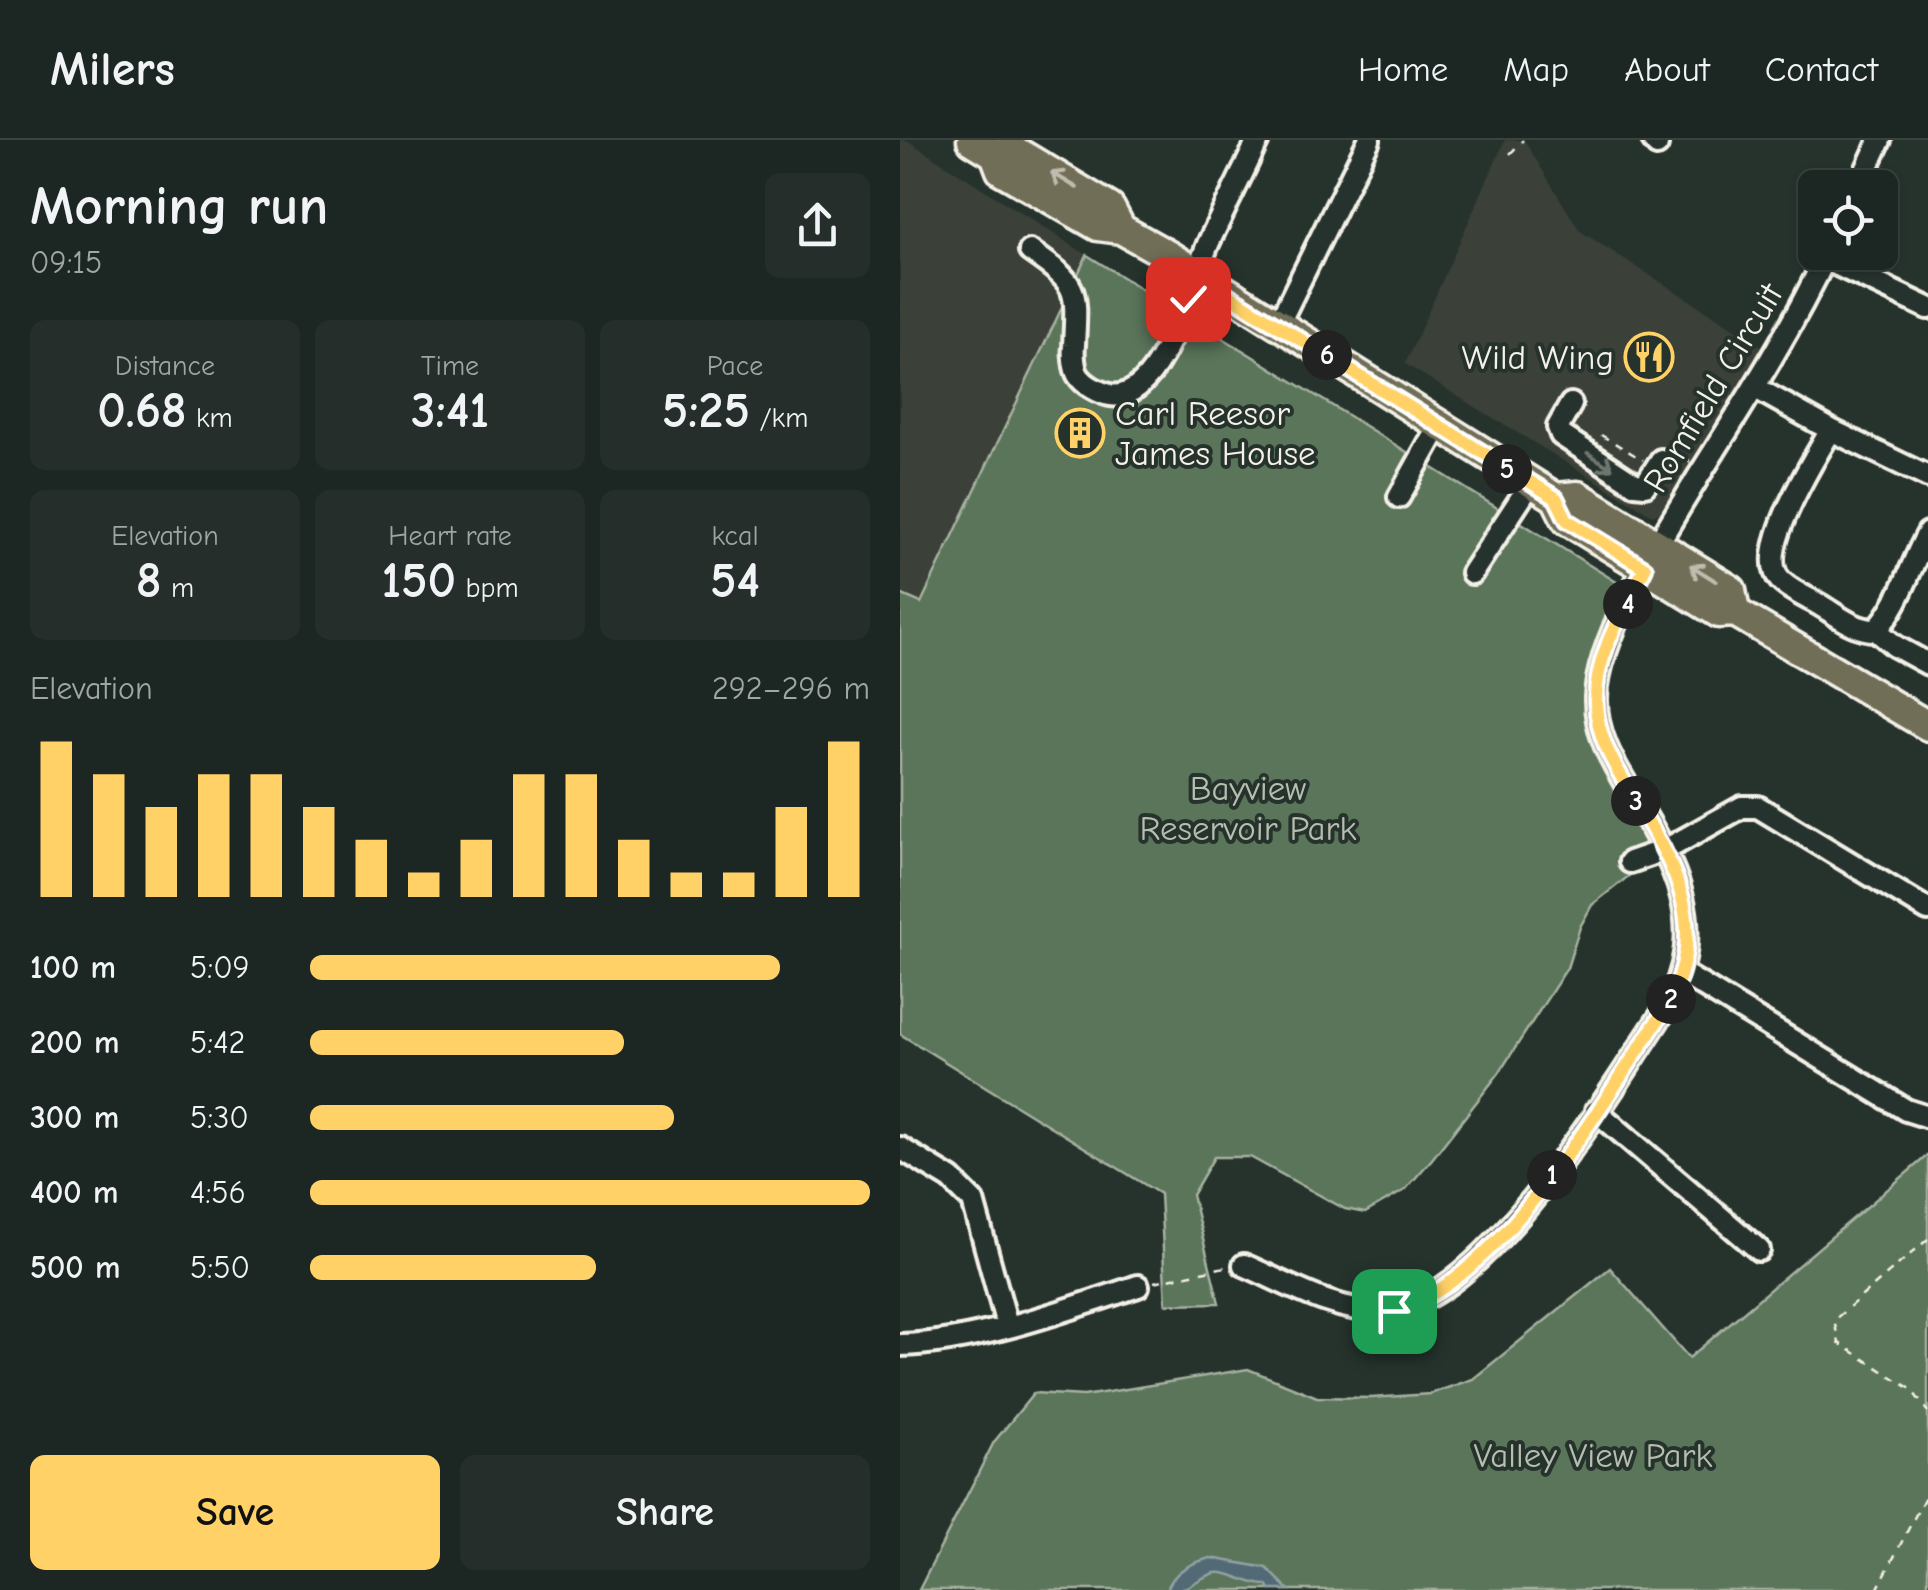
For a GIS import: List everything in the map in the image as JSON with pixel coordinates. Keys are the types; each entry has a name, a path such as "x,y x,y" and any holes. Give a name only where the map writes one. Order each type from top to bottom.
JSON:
{"main road":[{"path":"984,147 1000,170 1098,226 1121,229 1556,498 1567,520 1651,556 1719,612 1736,612 1928,726"}],"street":[{"path":"1030,251 1060,272 1077,298 1073,353 1078,375 1101,393 1120,397 1134,392 1155,368 1258,140"},
{"path":"1278,325 1370,140"},
{"path":"1866,170 1880,140"},
{"name":"Romfield Circuit","path":"1682,973 1686,909 1681,886 1665,850 1610,758 1598,722 1596,699 1606,652 1651,556 1799,312 1819,270"},
{"path":"1853,270 1928,308"},
{"path":"1754,386 1830,430 1928,477"},
{"path":"1570,404 1558,428 1562,435 1635,484 1645,485 1662,468"},
{"path":"1399,497 1438,427"},
{"path":"1830,430 1788,510 1774,546 1773,569 1780,580 1843,619 1876,630 1928,664"},
{"path":"1472,573 1531,483"},
{"path":"1876,630 1892,613 1909,567 1928,533"},
{"path":"1630,862 1665,850 1734,811 1758,807 1928,910"},
{"path":"1244,1266 1352,1308 1394,1311 1446,1286 1523,1214 1666,1008 1682,973 1906,1110 1928,1117"},
{"path":"1596,1111 1759,1250"},
{"path":"900,1148 951,1179 974,1201 1007,1325"},
{"path":"900,1345 935,1343 1138,1286"}],"path":[{"path":"1510,154 1523,140"},
{"path":"1602,435 1662,468 1684,458 1691,462"},
{"path":"1928,1239 1834,1320 1839,1342 1911,1390 1928,1412"},
{"path":"1138,1286 1216,1268 1244,1266"},
{"path":"1876,1590 1928,1491"}],"shaded area":[{"path":"900,140 907,140 1087,255 900,650"},
{"path":"1505,140 1524,140 1580,231 1765,348 1672,509 1652,515 1405,364"}],"green space":[{"name":"Bayview Reservoir Park","path":"1087,255 1148,293 1154,285 1207,319 1210,330 1620,584 1588,671 1588,721 1614,791 1654,856 1592,905 1580,927 1567,968 1499,1073 1405,1190 1365,1213 1345,1209 1250,1157 1214,1157 1192,1195 1219,1303 1166,1304 1160,1194 900,1034 900,594 921,603"},
{"name":"Valley View Park","path":"1928,1155 1928,1590 919,1590 994,1442 1034,1393 1084,1396 1248,1369 1317,1397 1430,1394 1473,1379 1610,1268 1689,1358"}],"water":[{"path":"1211,1558 1267,1568 1289,1590 1270,1590 1267,1585 1218,1573 1187,1587 1167,1590 1184,1568"}],"place":[{"name":"Wild Wing","path":"1649,357"},
{"name":"Carl Reesor James House","path":"1080,433"}],"route":[{"path":"1188,299 1198,276 1226,292 1556,498 1567,520 1645,568 1598,676 1598,722 1610,758 1665,850 1681,886 1688,931 1682,973 1666,1008 1523,1214 1446,1286 1394,1311"}]}
